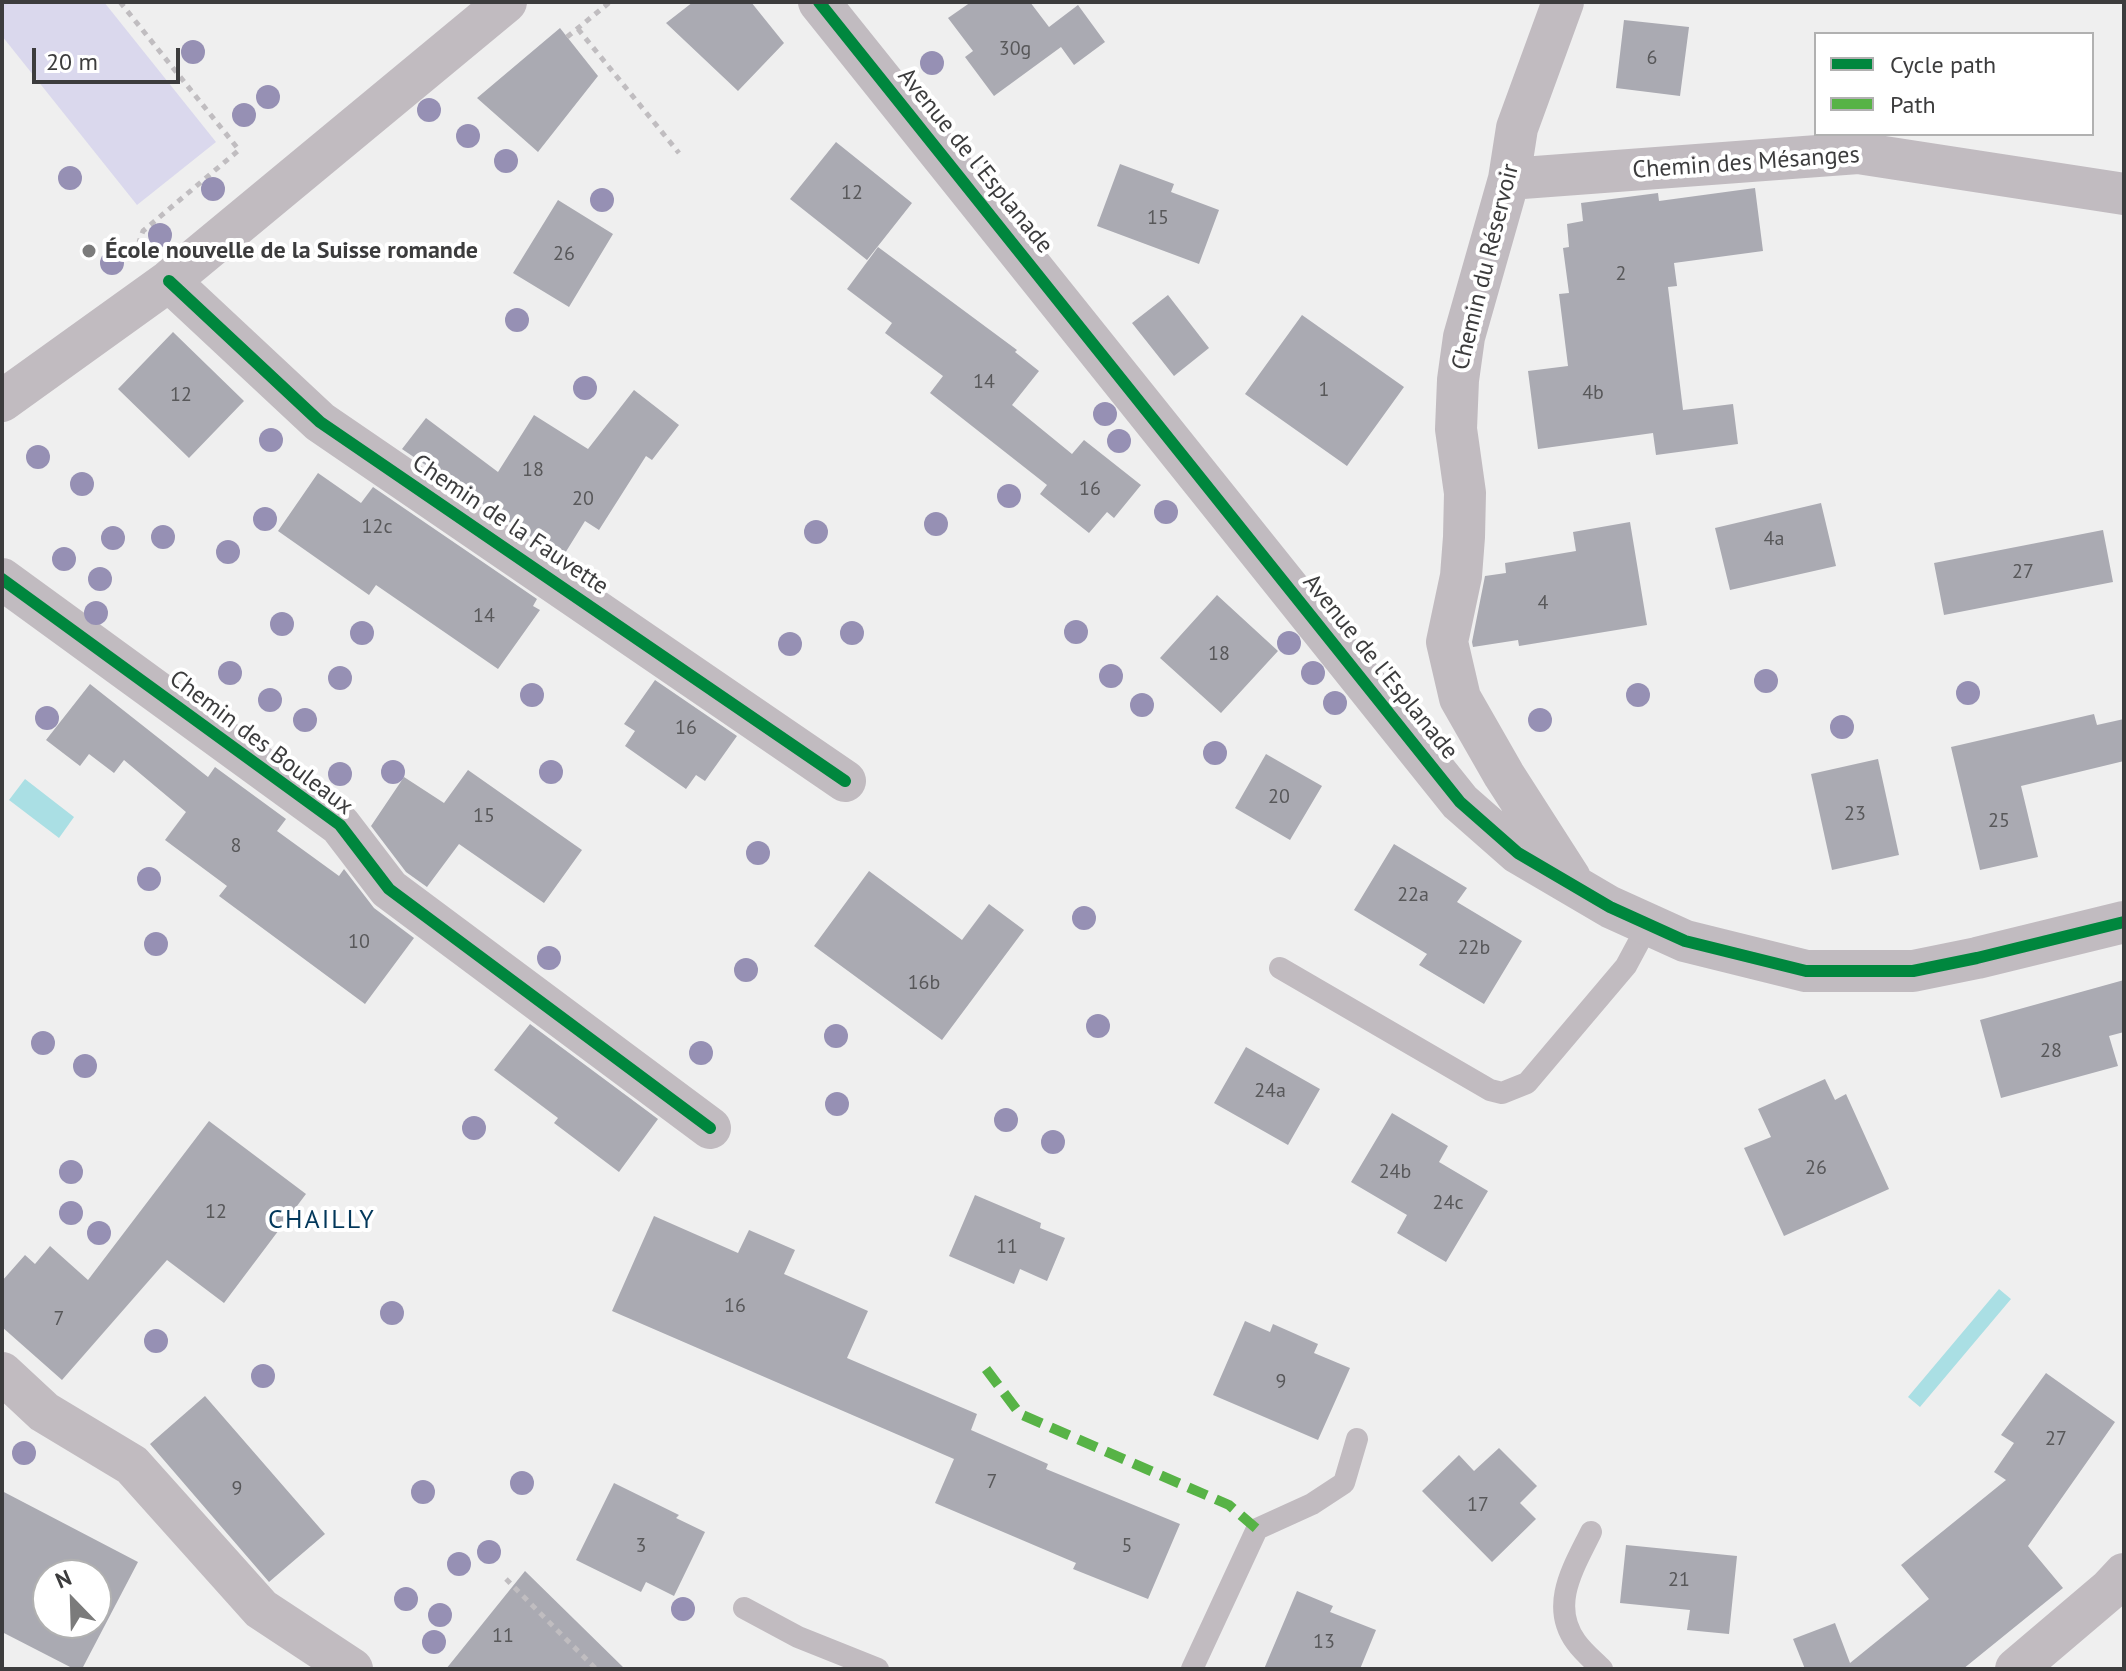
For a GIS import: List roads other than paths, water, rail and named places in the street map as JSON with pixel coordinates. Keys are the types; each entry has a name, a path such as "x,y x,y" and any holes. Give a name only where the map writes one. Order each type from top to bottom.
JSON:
{"street":[{"path":"2,401 169,281 506,2"},
{"name":"Avenue de l'Esplanade","path":"819,2 1460,802 1518,853 1576,888 1685,941 1806,971 1913,971 2124,922"},
{"name":"Chemin du Réservoir","path":"1563,2 1517,128 1509,179 1464,337 1456,429 1465,493 1464,537 1461,576 1447,642 1460,698 1504,775 1576,888"},
{"name":"Chemin des Mésanges","path":"1509,179 1858,153 2124,194"},
{"name":"Chemin de la Fauvette","path":"169,281 320,422 845,781"},
{"name":"Chemin des Bouleaux","path":"2,579 340,825 389,889 710,1128"},
{"path":"2,1373 44,1412 132,1465 261,1609 352,1669"},
{"path":"2016,1669 2124,1574"}],"lane":[{"path":"1280,968 1490,1090 1502,1093 1527,1083 1626,966 1648,925"},
{"path":"1192,1669 1257,1529 1312,1504 1344,1483 1357,1439"},
{"path":"1591,1532 1566,1586 1563,1615 1576,1642 1602,1669"},
{"path":"744,1608 798,1637 878,1669"}],"place":[{"name":"École nouvelle de la Suisse romande","path":"89,251"}],"district":[{"name":"CHAILLY","path":"322,1221"}]}
